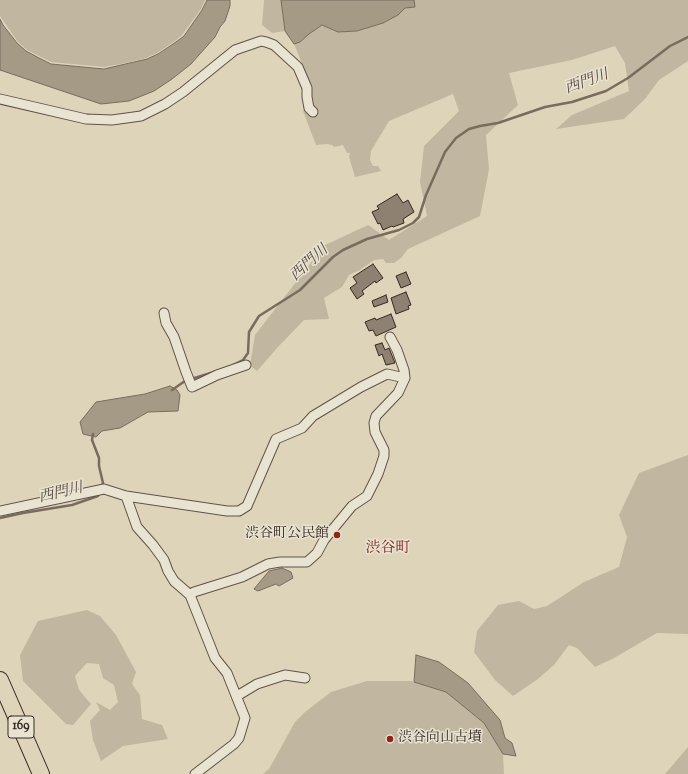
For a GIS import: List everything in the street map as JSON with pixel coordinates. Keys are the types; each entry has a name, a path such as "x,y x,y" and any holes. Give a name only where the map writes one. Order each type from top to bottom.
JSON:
{"highway":[{"name":"169","path":"0,680 41,774"}],"street":[{"path":"0,99 86,119 112,120 141,116 165,104 183,92 235,50 261,41 274,45 298,66 307,88 309,108 313,112"},
{"path":"164,313 166,323 174,337 192,387 217,375 246,365"},
{"path":"190,595 194,592 242,577 268,564 280,562 307,562 317,553 324,540 352,506 367,496 378,474 382,463 384,450 375,432 374,423 376,416 398,393 405,378 404,370 397,350 390,337"},
{"path":"0,511 100,489 126,496 227,511 239,511 247,506 276,439 302,428 313,416 361,387 387,374 405,378"},
{"path":"126,496 137,527 164,560 174,581 190,595 215,658 227,673 245,718 239,738 234,744 195,774"},
{"path":"237,696 257,684 286,675 305,678"}],"shaded area":[{"path":"0,0 205,0 201,9 182,35 157,53 146,58 104,67 51,62 27,50 18,42 0,16"},
{"path":"207,0 230,0 230,6 225,21 215,37 191,64 172,79 154,91 129,101 101,104 0,70 0,19 17,43 26,51 51,64 104,69 147,59 158,54 176,42 184,36"},
{"path":"264,0 281,0 285,31 272,33 262,25"},
{"path":"281,0 414,0 415,7 405,8 398,15 383,23 357,31 338,32 322,25 300,42 294,44 285,31"},
{"path":"414,0 688,0 688,61 659,80 645,99 624,119 556,129 572,115 629,91 625,63 615,46 572,60 509,73 518,105 486,135 489,169 480,216 408,249 401,258 394,263 386,263 383,259 374,260 360,270 349,275 342,287 324,298 329,319 304,320 257,371 250,365 255,335 310,264 321,247 368,225 389,240 427,216 420,182 424,146 459,111 453,94 389,121 371,151 370,160 373,166 378,166 381,171 355,177 349,157 350,153 347,153 343,145 334,147 327,144 316,145 303,111 312,88 294,44 322,25 338,32 357,31 398,15 405,8 415,7"},
{"path":"170,386 177,390 180,395 178,411 148,412 120,428 102,431 96,437 83,434 80,422 96,402 145,394"},
{"path":"688,455 688,634 657,633 614,658 595,667 577,648 569,645 554,665 538,679 513,696 495,680 474,652 477,631 498,605 519,601 534,609 547,606 584,582 619,567 627,537 619,515 639,473"},
{"path":"282,568 291,572 293,578 279,586 276,584 258,591 254,589 269,571"},
{"path":"87,610 100,616 116,635 136,672 132,684 140,695 142,719 162,725 168,739 123,746 101,761 93,740 90,721 100,710 96,702 110,710 118,702 114,685 103,678 99,664 87,663 75,676 79,690 91,704 73,725 66,724 23,681 20,655 38,621"},
{"path":"416,655 439,662 468,683 500,720 505,738 512,743 516,756 503,754 484,723 446,692 414,682"},
{"name":"渋谷向山古墳","path":"367,681 411,681 446,692 484,723 503,754 504,774 263,774 269,769 295,722 305,712 331,692"},
{"path":"688,747 688,774 665,774"}],"building":[{"path":"397,194 403,203 408,200 414,212 403,219 404,223 383,230 372,212 379,209 377,206"},
{"path":"373,264 383,278 376,283 375,281 362,291 364,294 357,299 350,288 357,283 353,277"},
{"path":"406,272 411,284 401,288 396,276"},
{"path":"406,292 411,305 408,306 409,309 396,314 391,298"},
{"path":"386,295 388,302 374,307 372,301"},
{"path":"391,314 396,327 376,336 373,330 369,331 365,322 375,318 376,320"},
{"path":"382,343 385,350 389,348 395,363 386,365 382,354 379,356 375,345"}],"waterway":[{"name":"西門川","path":"233,365 243,360 248,353 249,332 259,316 300,290 333,257 343,250 367,239 399,230 413,223 419,217 426,195 445,152 456,138 469,129 498,123 545,107 572,102 606,91 628,78 670,46 688,37"},
{"name":"西門川","path":"172,390 185,381 217,371"},
{"name":"西門川","path":"93,434 92,440 99,458 99,466 103,483 101,487"},
{"name":"西門川","path":"0,518 72,505 98,496 99,492"}],"place":[{"name":"渋谷町公民館","path":"337,535"},
{"name":"渋谷向山古墳","path":"390,739"}],"district":[{"name":"渋谷町","path":"388,549"}]}
